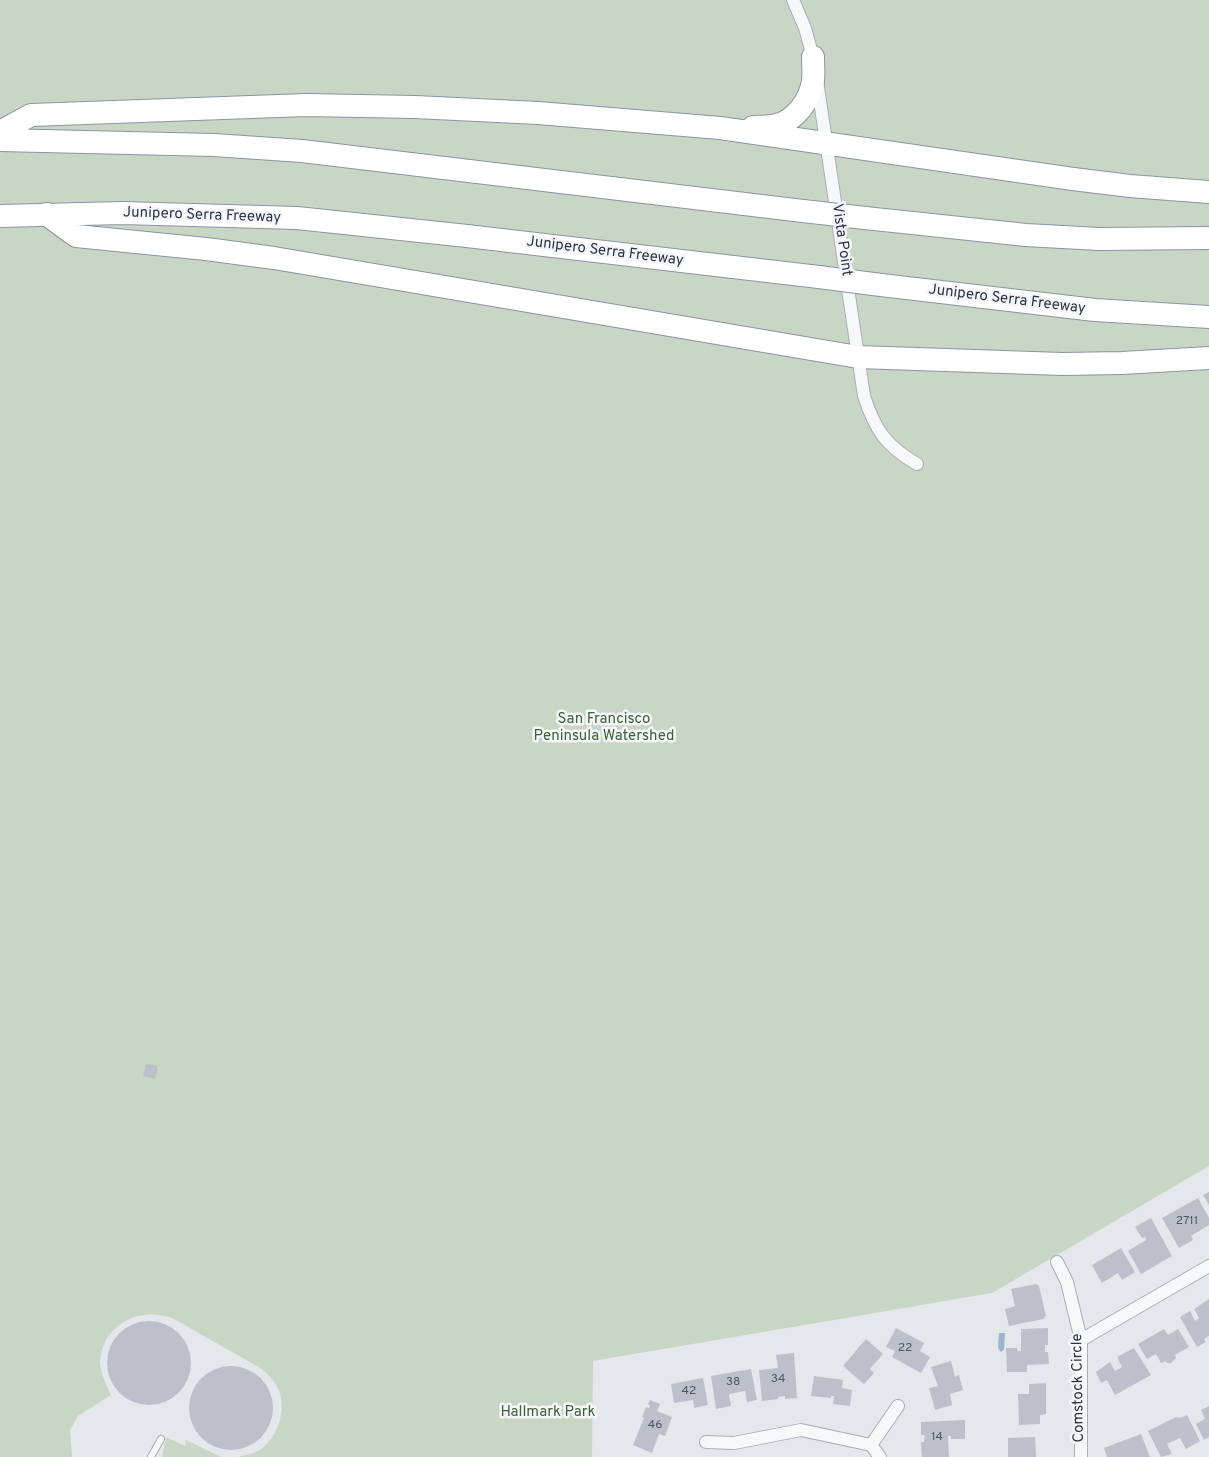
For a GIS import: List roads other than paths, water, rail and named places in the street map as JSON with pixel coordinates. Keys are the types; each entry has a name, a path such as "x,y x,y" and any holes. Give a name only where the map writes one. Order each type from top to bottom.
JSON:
{"highway":[{"path":"720,128 777,125 789,120 800,110 808,96 812,82 813,58"},
{"path":"0,132 31,115 306,105 489,110 720,128 1111,184 1209,192"},
{"path":"0,140 204,145 302,151 865,218 1026,235 1099,239 1209,238"},
{"name":"Junipero Serra Freeway","path":"0,216 133,213 297,218 467,236 1095,310 1209,317"},
{"path":"46,214 76,236 274,258 858,357 1062,364 1209,358"}],"street":[{"name":"Vista Point","path":"793,0 805,28 813,58 864,396 869,412 887,442 899,453 917,464"},
{"name":"Comstock Circle","path":"1057,1262 1066,1282 1081,1340 1081,1457"},
{"path":"1081,1340 1209,1266"},
{"path":"871,1445 898,1406"},
{"path":"706,1442 734,1444 801,1430 871,1445 880,1457"}],"lane":[{"path":"151,1457 161,1439"}],"water":[{"path":"999,1333 1005,1333 1004,1349 1001,1352 998,1348"}],"park label":[{"name":"San Francisco Peninsula Watershed","path":"604,728"},
{"name":"Hallmark Park","path":"548,1413"}]}
